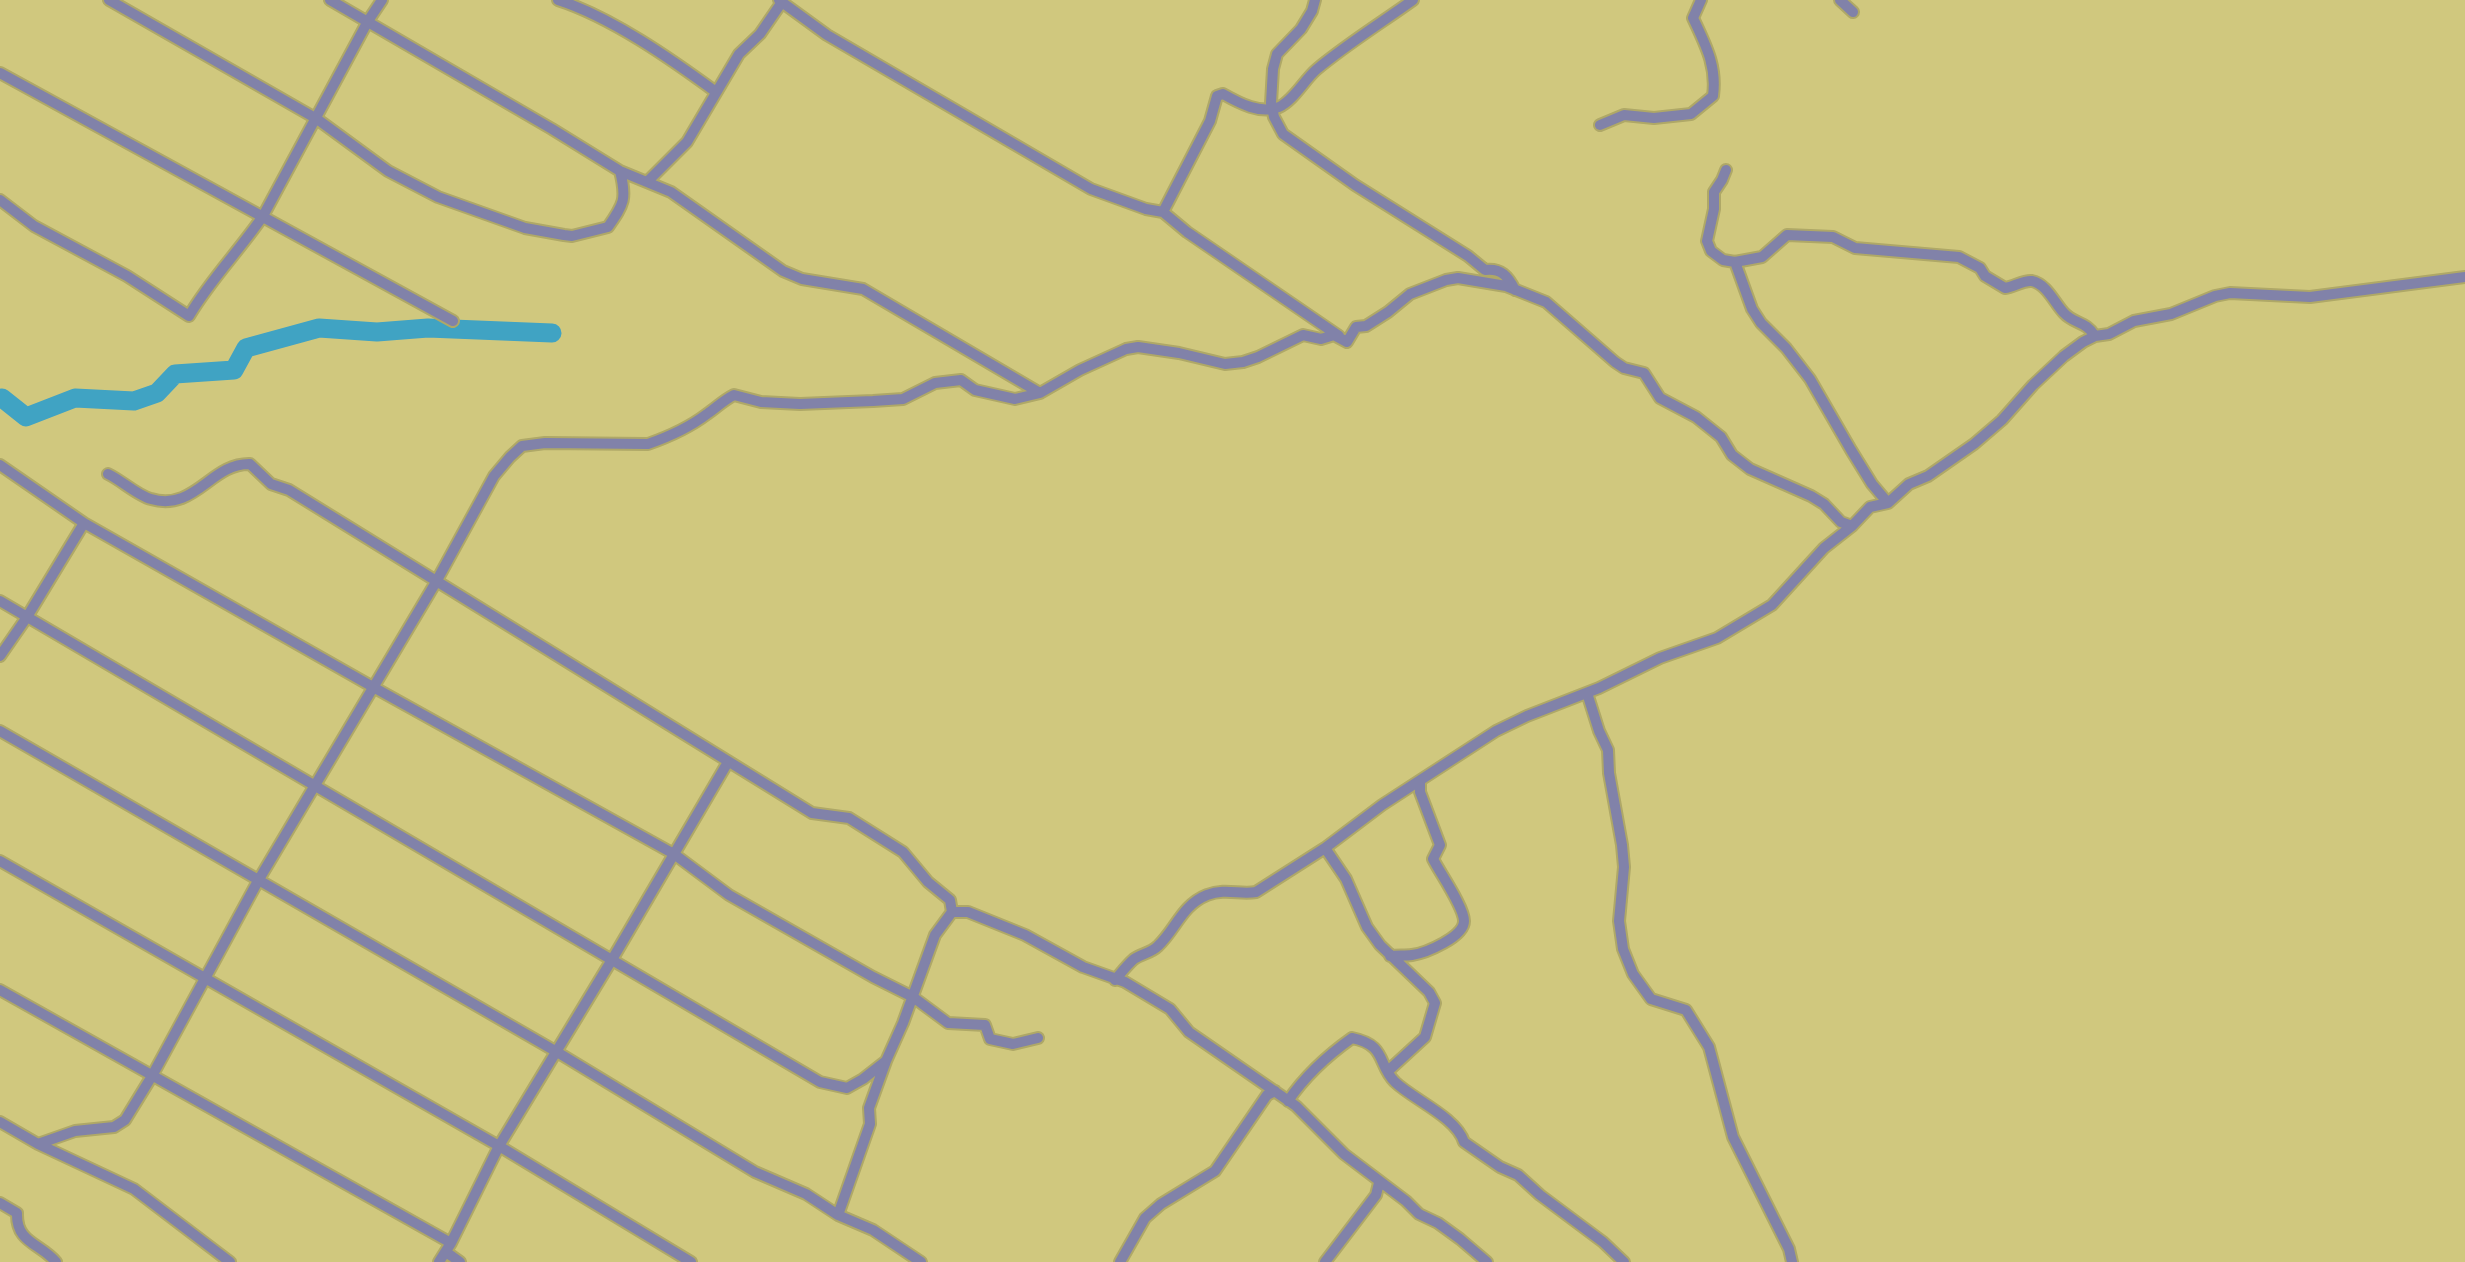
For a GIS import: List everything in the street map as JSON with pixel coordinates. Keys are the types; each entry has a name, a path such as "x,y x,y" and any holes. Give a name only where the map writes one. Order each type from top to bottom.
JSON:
{"street":[{"path":"109,0 317,119 388,171 438,197 525,228 572,236 608,227 624,205 625,190 620,171"},
{"path":"330,0 620,171 671,192 783,271 802,279 863,289 1040,393"},
{"path":"0,200 34,226 127,276 189,316 203,292 242,247 263,216 368,21 382,0"},
{"path":"558,0 576,6 662,54 716,92"},
{"path":"1315,0 1301,29 1277,54 1273,69 1272,109 1283,134 1355,185 1468,256 1485,270 1496,268 1515,290"},
{"path":"1163,212 1210,121 1217,96 1223,94 1250,107 1272,109 1288,101 1304,80 1334,55 1413,0"},
{"path":"1600,125 1624,115 1654,118 1691,114 1713,96 1716,77 1693,19 1701,0"},
{"path":"1840,0 1853,12"},
{"path":"648,182 687,142 739,54 760,34 781,1 827,35 1091,189 1146,209 1163,212 1348,342"},
{"path":"0,74 453,321"},
{"path":"1726,170 1723,180 1714,192 1714,209 1707,241 1711,251 1723,260 1735,262 1762,257 1783,237 1792,235 1833,237 1855,248 1959,257 1980,268 1985,276 2005,288 2029,281 2036,282 2062,311 2084,324 2095,336"},
{"path":"1735,262 1752,309 1810,379 1851,450 1888,503"},
{"path":"1115,980 1134,959 1158,946 1196,900 1210,894 1235,890 1256,892 1325,848 1456,755 1496,731 1587,693 1660,658 1717,638 1772,605 1824,548 1853,526 1870,507 1888,503 1909,484 1928,476 1974,444 2064,356 2095,336 2109,334 2134,321 2171,314 2215,296 2230,293 2310,297 2465,277"},
{"path":"1348,342 1356,327 1366,326 1410,293 1446,280 1458,278 1515,290 1546,302 1615,362 1624,368 1644,373 1660,398 1696,417 1721,437 1732,455 1750,469 1811,496 1824,504 1841,522 1853,526"},
{"path":"38,1144 75,1131 114,1127 125,1120 206,980 258,881 436,582 494,476 522,446 545,443 648,444 699,419 734,395 761,402 800,404 904,399 935,383 961,380 975,390 1016,399 1040,393 1080,370 1126,349 1138,347 1225,364 1258,357 1303,335 1321,339 1334,335 1348,342"},
{"path":"108,474 150,499 181,501 238,463 250,464 271,484 289,490 812,813 849,818 892,845 950,900 952,912 935,935 869,1108 870,1124 838,1215"},
{"path":"0,465 84,523 674,854 748,906 913,997 948,1023 985,1025 990,1040 1013,1044 1038,1038"},
{"path":"0,656 84,523"},
{"path":"0,601 613,958 820,1082 847,1088 886,1061"},
{"path":"1587,693 1608,750 1609,773 1622,845 1624,887 1619,921 1623,949 1633,974 1645,993 1651,999 1686,1010 1709,1047 1733,1137 1792,1262"},
{"path":"0,731 557,1052 755,1172 806,1194 838,1215 873,1230 920,1262"},
{"path":"439,1262 499,1146 728,762"},
{"path":"1391,956 1414,955 1439,945 1454,937 1463,928 1465,920 1433,859 1440,845 1420,792 1420,782"},
{"path":"1325,848 1346,879 1367,928 1391,956 1429,992 1435,1003 1425,1038 1388,1070"},
{"path":"0,861 499,1146 691,1262"},
{"path":"952,912 968,912 1025,935 1083,967 1125,982 1170,1009 1195,1037 1288,1101 1343,1154 1406,1201 1419,1214 1461,1239 1487,1262"},
{"path":"0,990 448,1247 460,1262"},
{"path":"1288,1101 1310,1074 1352,1038 1369,1044 1378,1052 1394,1081 1447,1121 1464,1142 1500,1167 1518,1175 1603,1242 1624,1262"},
{"path":"1120,1262 1144,1218 1161,1204 1215,1171 1267,1095 1275,1091"},
{"path":"0,1122 38,1144 134,1189 230,1262"},
{"path":"1325,1262 1376,1195 1379,1183"},
{"path":"0,1203 17,1213 16,1226 23,1235 56,1262"}],"waterway":[{"path":"2,398 26,417 75,398 134,401 157,393 175,374 234,370 246,348 319,328 377,332 428,328 552,333"}]}
